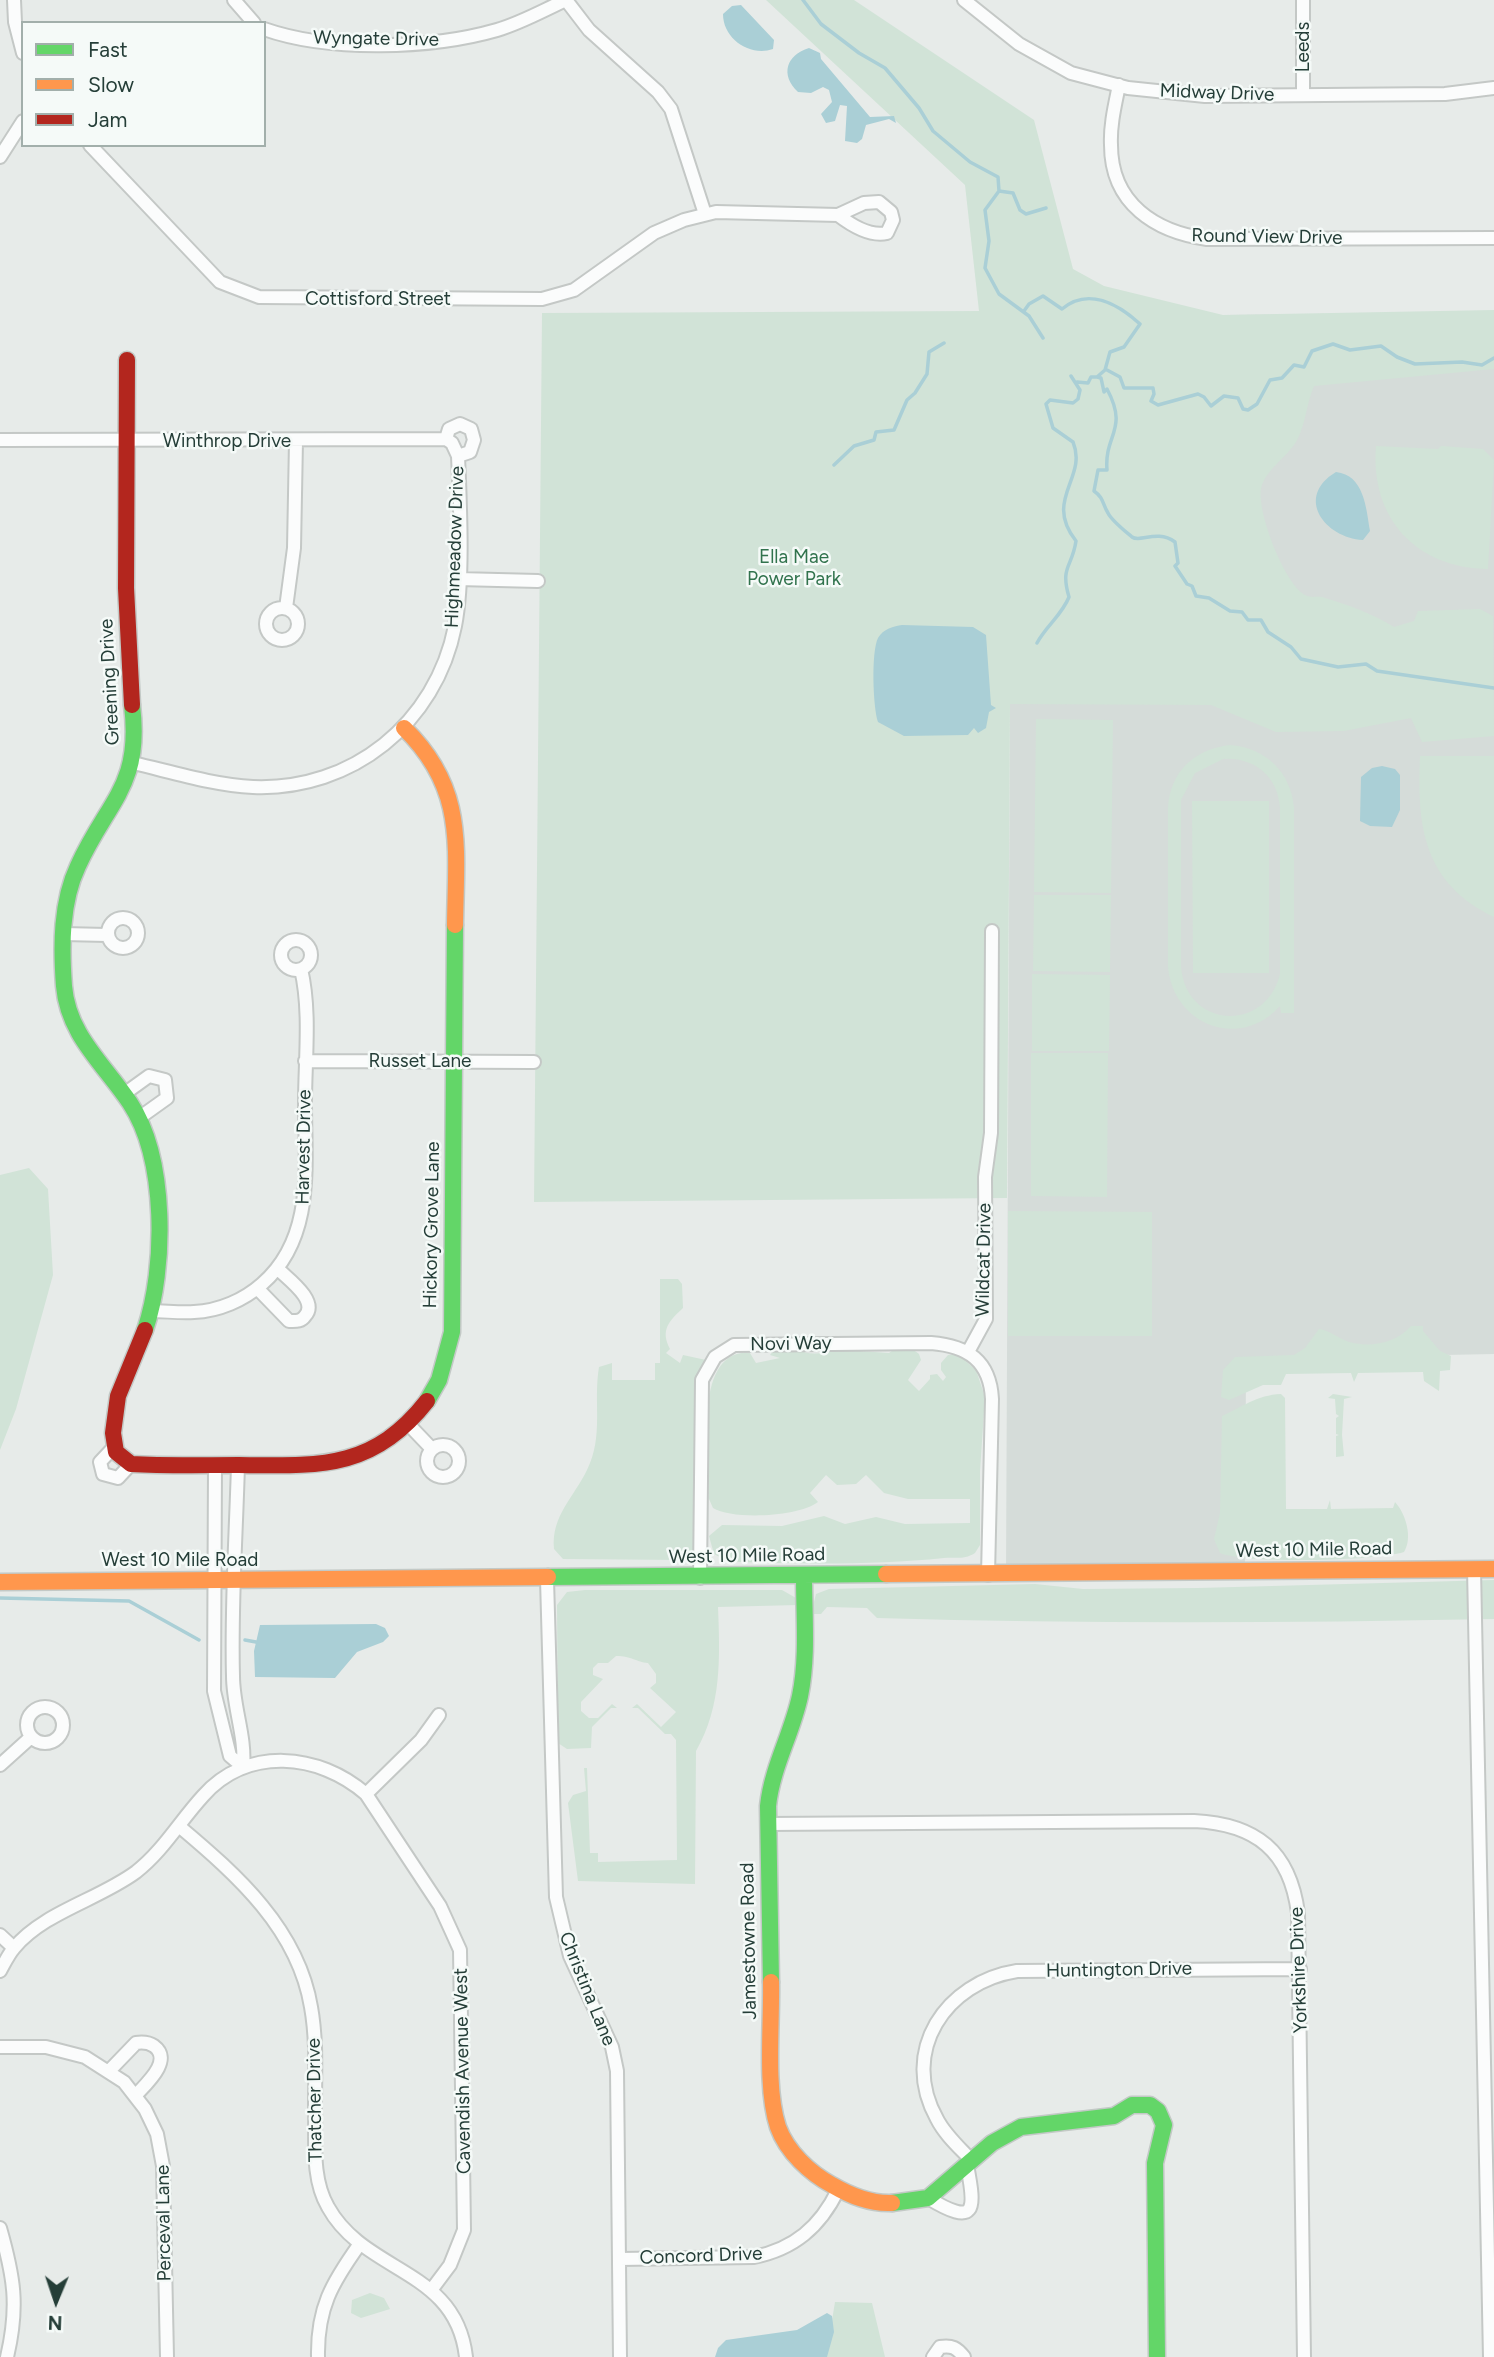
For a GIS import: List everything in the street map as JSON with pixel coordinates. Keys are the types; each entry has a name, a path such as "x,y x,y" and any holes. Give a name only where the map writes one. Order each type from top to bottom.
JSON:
{"street":[{"path":"14,0 21,41"},
{"path":"234,0 252,21"},
{"path":"566,0 589,30 658,92 671,109 705,214"},
{"name":"Wyngate Drive","path":"266,29 293,36 350,43 454,40 500,30 566,0"},
{"name":"Midway Drive","path":"964,0 1019,44 1071,74 1119,85 1205,96 1445,94 1494,88"},
{"name":"Leeds","path":"1303,0 1303,94"},
{"name":"Round View Drive","path":"1119,85 1110,148 1119,180 1132,204 1147,219 1165,230 1207,239 1494,238"},
{"path":"0,157 21,124"},
{"name":"Cottisford Street","path":"92,147 220,282 259,298 532,300 557,297 584,284 663,228 705,214 838,215"},
{"name":"Greening Drive","path":"122,1456 115,1419 122,1381 151,1311 155,1278 156,1181 151,1150 139,1118 124,1094 88,1053 71,1020 64,989 63,934 73,879 86,852 115,807 133,763 136,727 128,665 127,360"},
{"path":"449,441 449,429 460,424 471,429 474,440 470,452 458,456"},
{"name":"Winthrop Drive","path":"0,439 449,441"},
{"path":"286,608 294,548 296,441"},
{"name":"Highmeadow Drive","path":"133,763 242,786 292,785 338,773 358,764 404,728 435,684 452,642 458,579 458,456 449,441"},
{"path":"458,579 538,581"},
{"name":"Hickory Grove Lane","path":"122,1456 215,1465 315,1466 349,1460 372,1451 410,1426 439,1382 451,1340 455,817 438,766 404,728"},
{"name":"Wildcat Drive","path":"968,1352 986,1319 985,1177 991,1133 992,931"},
{"path":"63,934 107,935"},
{"name":"Harvest Drive","path":"151,1311 209,1310 242,1299 278,1269 295,1240 304,1205 305,1061 301,969"},
{"name":"Russet Lane","path":"305,1061 534,1062"},
{"path":"124,1094 149,1076 156,1075 165,1080 167,1098 139,1118"},
{"path":"257,1288 289,1321 305,1317 309,1306 307,1298 278,1269"},
{"name":"Novi Way","path":"700,1578 700,1392 702,1380 715,1357 734,1345 763,1343 931,1343 968,1352"},
{"path":"968,1352 979,1359 991,1384 988,1575"},
{"path":"410,1426 432,1449"},
{"path":"215,1465 214,1691 230,1756 243,1767"},
{"path":"238,1465 232,1653 235,1707 244,1750 243,1767"},
{"path":"214,1521 237,1521"},
{"path":"1474,1569 1490,2357"},
{"name":"West 10 Mile Road","path":"0,1581 700,1578 1494,1569"},
{"name":"Jamestowne Road","path":"804,1576 802,1685 772,1779 768,1824 774,2110 778,2126 792,2152 812,2174 838,2190 866,2202 881,2204 928,2197"},
{"name":"Christina Lane","path":"547,1579 553,1876 564,1939 612,2047 617,2071 620,2357"},
{"path":"214,1653 232,1653"},
{"path":"366,1794 421,1740 439,1715"},
{"path":"0,1765 30,1738"},
{"name":"Cavendish Avenue West","path":"243,1767 274,1761 302,1762 338,1774 366,1794 440,1906 460,1950 464,2222 459,2247 432,2289"},
{"path":"0,1971 14,1948 44,1924 101,1895 137,1871 180,1827 203,1796 243,1767"},
{"name":"Yorkshire Drive","path":"768,1824 1194,1821 1235,1827 1269,1847 1289,1874 1297,1906 1304,2357"},
{"name":"Thatcher Drive","path":"180,1827 244,1882 274,1924 300,1968 314,2027 317,2175 326,2204 335,2219 359,2245 432,2289 454,2320 466,2357"},
{"path":"0,1935 14,1948"},
{"name":"Huntington Drive","path":"969,2163 936,2119 925,2085 928,2047 935,2025 948,2005 980,1981 1017,1972 1300,1969"},
{"path":"110,2070 136,2043 148,2043 157,2049 161,2058 158,2069 136,2095"},
{"name":"Perceval Lane","path":"0,2047 62,2050 85,2057 110,2070 136,2095 152,2121 163,2166 167,2357"},
{"path":"969,2163 972,2196 970,2209 964,2214 956,2214 928,2197 969,2163 1004,2135 1031,2124 1114,2116 1141,2103 1158,2111 1164,2125 1155,2163 1157,2357"},
{"name":"Concord Drive","path":"620,2259 754,2257 771,2253 792,2244 813,2228 838,2190"},
{"path":"0,2228 16,2295 15,2325 7,2357"},
{"path":"318,2357 320,2316 331,2284 359,2245"},
{"path":"933,2357 940,2347 947,2346 958,2349 964,2357"}],"shaded area":[{"path":"1494,312 1494,1354 1246,1359 1245,1571 1006,1574 1010,704 1223,315"}],"green space":[{"name":"Ella Mae Power Park","path":"766,0 854,0 1034,120 1073,269 1104,286 1223,315 1494,310 1494,369 1314,386 1296,442 1266,476 1261,489 1261,500 1263,514 1281,562 1297,588 1305,595 1322,597 1352,607 1394,627 1414,621 1418,611 1480,609 1493,616 1494,736 1422,742 1411,718 1344,731 1276,732 1211,705 1010,704 1007,1198 534,1202 542,313 979,311 965,185"},
{"path":"1376,446 1438,449 1441,446 1483,449 1494,460 1488,569 1462,566 1419,549 1403,534 1390,516 1381,495 1376,472"},
{"path":"1036,719 1113,720 1111,893 1034,892"},
{"path":"1217,747 1243,747 1255,751 1274,764 1288,783 1294,808 1294,1013 1281,1013 1280,1006 1264,1020 1246,1027 1228,1029 1195,1017 1182,1004 1173,987 1168,967 1170,795 1173,784 1186,764 1205,751","holes":["1223,759 1245,761 1262,771 1275,787 1278,797 1280,974 1272,993 1259,1007 1243,1014 1227,1016 1211,1012 1196,1002 1186,987 1181,967 1181,800 1195,773"]},
{"path":"1420,756 1494,756 1494,917 1470,903 1452,887 1429,850 1420,806"},
{"path":"1192,801 1269,801 1269,973 1193,973"},
{"path":"1034,895 1111,895 1110,972 1033,971"},
{"path":"1032,974 1110,975 1109,1051 1032,1051"},
{"path":"1031,1053 1108,1053 1107,1197 1031,1196"},
{"path":"29,1168 48,1189 53,1275 16,1409 0,1450 0,1175"},
{"path":"1008,1211 1152,1212 1152,1336 1008,1336"},
{"path":"660,1279 678,1279 682,1284 683,1308 667,1326 666,1336 670,1349 666,1353 680,1363 683,1355 706,1360 695,1394 693,1552 682,1560 563,1559 554,1549 554,1537 564,1507 582,1480 592,1457 597,1432 599,1367 612,1363 612,1380 655,1380 655,1363 660,1363"},
{"path":"1411,1326 1423,1326 1423,1331 1440,1351 1451,1356 1450,1370 1440,1371 1439,1391 1424,1381 1423,1372 1358,1373 1354,1382 1351,1373 1286,1374 1281,1385 1263,1385 1229,1400 1221,1397 1223,1370 1235,1357 1294,1355 1305,1348 1319,1329 1349,1342 1374,1344 1398,1337"},
{"path":"900,1348 912,1350 919,1354 921,1360 908,1380 919,1391 930,1379 930,1375 937,1374 943,1381 946,1377 941,1370 941,1363 948,1355 958,1354 976,1370 985,1397 980,1471 980,1545 975,1553 960,1558 842,1563 739,1562 725,1560 714,1554 709,1536 722,1525 782,1526 824,1516 845,1524 876,1517 905,1524 970,1523 970,1499 908,1499 884,1493 866,1475 856,1484 837,1485 826,1475 810,1493 818,1502 796,1511 750,1515 722,1512 713,1508 709,1499 707,1411 711,1388 719,1369 731,1356 750,1353 756,1363 780,1358 770,1355 774,1350 798,1349 814,1354 831,1349 889,1353"},
{"path":"1281,1394 1285,1398 1286,1509 1327,1509 1330,1500 1331,1509 1393,1508 1395,1502 1407,1526 1408,1540 1404,1552 1367,1558 1311,1560 1256,1559 1220,1553 1214,1539 1220,1513 1222,1416 1257,1399"},
{"path":"1333,1394 1352,1397 1344,1399 1344,1456 1336,1457 1336,1436 1339,1435 1336,1434 1336,1418 1339,1416 1336,1414 1335,1399 1328,1398"},
{"path":"1494,1580 1494,1619 1186,1622 954,1620 877,1618 867,1608 827,1607 821,1614 811,1614 816,1594 829,1589 1035,1584 1083,1589 1198,1588"},
{"path":"782,1590 796,1598 798,1605 718,1607 718,1681 711,1717 696,1751 695,1884 578,1881 568,1803 573,1795 586,1791 584,1768 587,1768 590,1853 598,1853 598,1862 677,1860 676,1740 671,1734 665,1734 638,1708 632,1708 637,1704 661,1727 676,1712 650,1688 656,1683 656,1674 648,1663 616,1656 608,1663 598,1663 593,1668 593,1675 603,1679 581,1702 581,1711 589,1718 598,1718 612,1704 617,1708 611,1708 592,1727 591,1748 567,1749 558,1743 557,1605 567,1592"},
{"path":"370,2293 384,2298 390,2309 361,2318 351,2313 352,2300"},
{"path":"835,2302 872,2303 885,2357 826,2357"}],"water":[{"path":"741,5 774,40 773,49 764,51 747,48 733,38 724,23 723,14 732,6"},
{"path":"809,48 820,53 821,59 870,117 894,116 896,123 889,119 866,125 862,139 857,143 845,141 847,106 840,105 835,121 826,123 821,114 832,102 829,90 823,87 811,93 798,92 789,79 788,66 791,61 795,55"},
{"path":"1336,472 1353,479 1362,494 1370,531 1363,540 1349,538 1337,532 1320,515 1316,504 1317,493 1324,482"},
{"path":"902,625 973,627 986,635 991,705 996,708 989,712 986,728 978,733 974,728 968,735 904,736 878,722 874,680 876,645 883,632"},
{"path":"1382,766 1395,769 1400,775 1400,810 1392,827 1370,826 1360,821 1361,777 1372,768"},
{"path":"376,1624 385,1628 389,1636 383,1642 357,1652 335,1678 255,1677 254,1651 260,1625"},
{"path":"827,2313 832,2316 834,2332 827,2357 715,2357 718,2348 726,2340 797,2330"}],"waterway":[{"path":"803,0 821,24 859,53 885,68 919,108 933,131 970,162 998,177 999,191 985,210 989,241 985,268 999,294 1029,316 1043,338"},
{"path":"999,191 1013,193 1020,210 1026,214 1046,208"},
{"path":"1024,311 1029,304 1043,296 1062,309 1082,299 1092,299 1113,305 1140,324 1124,347 1110,352 1105,370 1097,377 1101,378 1104,392 1107,389 1113,403 1116,423 1107,458 1107,470 1098,470 1094,491 1101,498 1112,519 1132,537 1156,536 1175,542 1178,563 1175,566 1187,584 1192,586 1196,596 1209,598 1230,611 1242,612 1248,620 1261,620 1268,632 1291,647 1301,659 1338,667 1366,664 1377,671 1494,688"},
{"path":"834,465 854,446 874,440 876,432 894,430 907,400 927,374 929,352 944,343"},
{"path":"1107,370 1120,377 1124,388 1153,388 1151,401 1158,405 1198,394 1211,406 1224,396 1238,398 1243,409 1248,410 1257,404 1270,380 1282,378 1294,365 1304,367 1312,351 1333,344 1350,350 1381,346 1397,357 1415,364 1462,362 1482,365 1494,358"},
{"path":"1037,643 1069,597 1066,573 1076,541 1067,526 1064,513 1076,455 1073,442 1053,428 1046,404 1050,400 1073,403 1078,399 1080,390 1071,376"},
{"path":"1077,382 1088,383 1091,377 1097,377"},
{"path":"0,1598 129,1601 199,1640"},
{"path":"245,1640 256,1642"}],"traffic: fast":[{"path":"132,705 134,732 127,774 72,880 63,925 63,955 64,986 72,1019 89,1048 130,1103 142,1126 151,1153 157,1183 159,1246 157,1276 145,1330"},
{"path":"427,1401 439,1380 452,1332 455,925"},
{"path":"548,1577 886,1574"},
{"path":"771,1982 768,1806 800,1696 805,1651 804,1576"},
{"path":"892,2203 928,2198 992,2143 1021,2127 1114,2116 1132,2105 1150,2105 1158,2111 1164,2125 1155,2163 1157,2357"}],"traffic: slow":[{"path":"404,728 424,750 448,796 456,844 455,925"},
{"path":"886,1574 1494,1569"},
{"path":"0,1582 548,1577"},
{"path":"771,1982 772,2094 782,2136 800,2161 824,2180 846,2193 876,2202 892,2203"}],"traffic: jam":[{"path":"127,360 126,588 132,705"},
{"path":"145,1330 118,1396 113,1433 116,1452 131,1464 295,1465 343,1459 365,1452 386,1440 407,1424 427,1401"}]}
